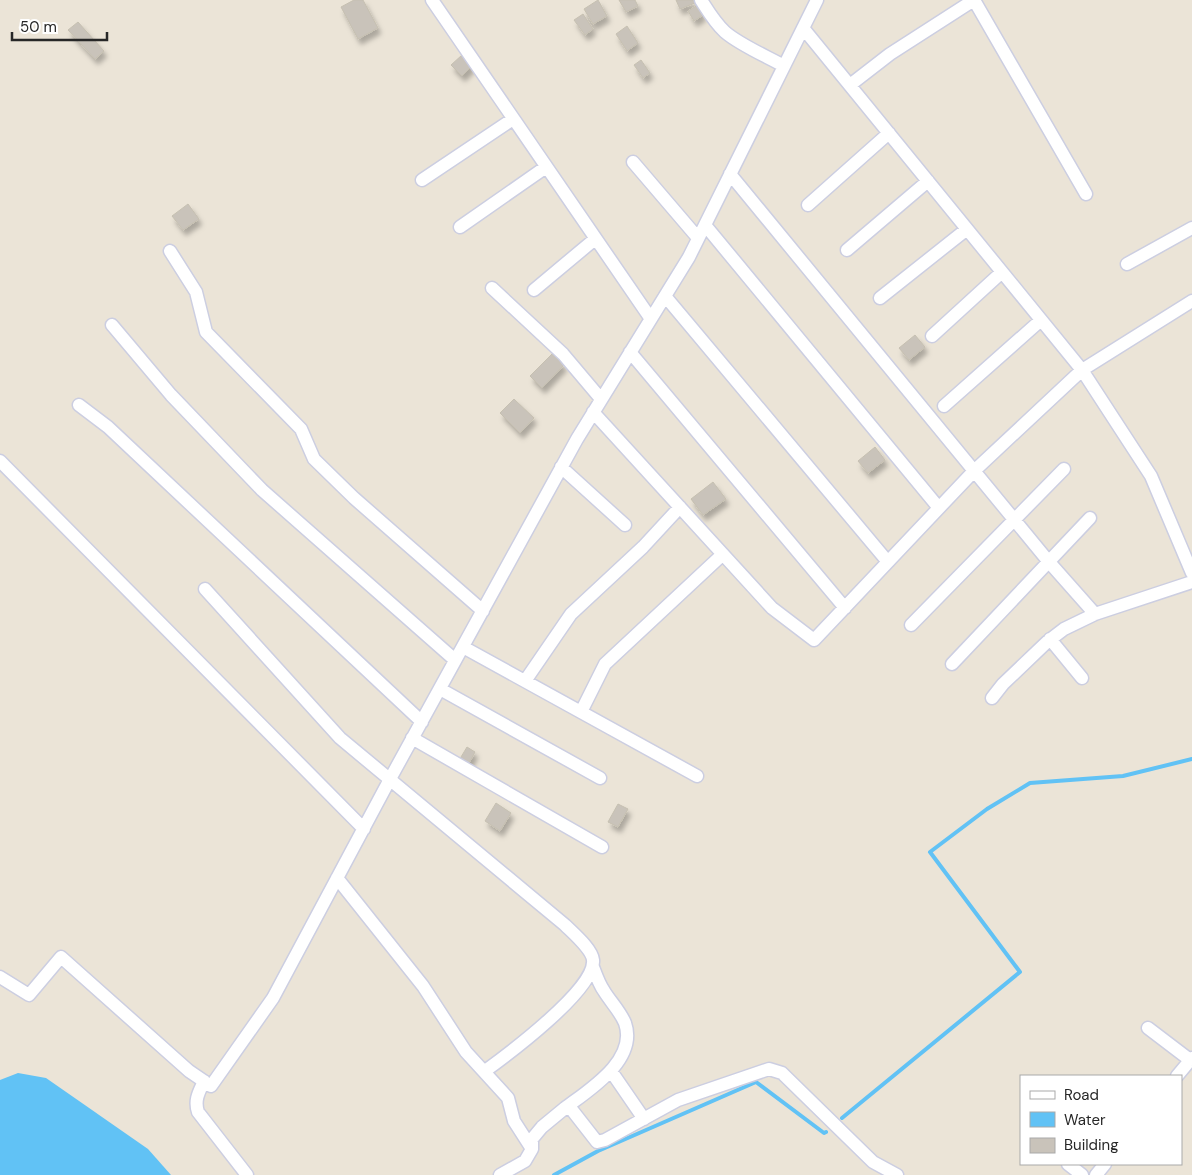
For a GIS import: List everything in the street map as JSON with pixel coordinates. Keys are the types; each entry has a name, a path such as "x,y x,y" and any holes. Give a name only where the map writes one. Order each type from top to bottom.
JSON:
{"street":[{"path":"432,0 650,319"},
{"path":"701,0 718,24 734,39 784,66"},
{"path":"0,978 28,995 61,957 189,1071 211,1086 273,998 412,738 561,467 689,257 817,0"},
{"path":"850,86 890,54 974,0 1086,194"},
{"path":"803,28 1082,370 1151,476 1192,573"},
{"path":"422,180 513,119"},
{"path":"808,205 889,134"},
{"path":"633,162 698,238"},
{"path":"460,227 546,167"},
{"path":"730,174 1014,520 1095,614"},
{"path":"847,250 928,181"},
{"path":"705,225 939,508"},
{"path":"1127,264 1192,228"},
{"path":"880,298 967,229"},
{"path":"534,290 595,239"},
{"path":"170,251 196,292 206,332 301,429 314,459 354,498 483,611"},
{"path":"932,336 1002,272"},
{"path":"492,288 563,354 601,399"},
{"path":"665,296 888,562"},
{"path":"593,412 772,608 814,640 974,470 1082,370 1192,301"},
{"path":"944,406 1041,320"},
{"path":"112,325 171,395 262,490 455,660"},
{"path":"630,352 845,608"},
{"path":"80,405 108,426 422,722"},
{"path":"0,461 364,829"},
{"path":"561,467 624,525"},
{"path":"911,624 1064,469"},
{"path":"526,681 571,614 643,546 680,507"},
{"path":"952,664 1090,518"},
{"path":"581,712 606,664 723,554"},
{"path":"992,698 1003,684 1050,639 1064,629 1095,614 1192,582"},
{"path":"205,589 340,738 565,925 591,953 593,967 602,989 620,1015 626,1029 626,1046 611,1072 542,1127 532,1139 532,1149 525,1161 500,1175"},
{"path":"1050,639 1082,678"},
{"path":"463,647 697,776"},
{"path":"440,689 600,778"},
{"path":"412,738 602,847"},
{"path":"337,878 423,986 466,1052 508,1098 514,1121 532,1149"},
{"path":"485,1071 558,1012 578,991 593,967"},
{"path":"1148,1028 1191,1059 1178,1075"},
{"path":"565,1108 572,1110 597,1142 678,1100 769,1069 782,1073 873,1162 896,1175"},
{"path":"611,1072 644,1119"},
{"path":"204,1081 196,1097 198,1112 247,1175"},
{"path":"1069,1165 1082,1175"},
{"path":"1096,1175 1105,1165"}],"water":[{"path":"18,1073 46,1078 148,1149 171,1175 0,1175 0,1080"}],"building":[{"path":"354,0 363,0 378,28 358,39 341,7"},
{"path":"598,0 607,16 593,24 584,9"},
{"path":"619,0 635,0 638,6 626,12"},
{"path":"676,0 693,0 695,3 680,9"},
{"path":"698,5 703,15 694,21 688,11"},
{"path":"583,14 593,29 585,35 574,20"},
{"path":"78,22 104,51 95,59 68,30"},
{"path":"627,26 638,43 627,51 616,34"},
{"path":"462,55 472,66 462,76 451,65"},
{"path":"641,60 650,73 643,78 634,65"},
{"path":"188,204 199,219 183,230 172,216"},
{"path":"915,335 925,347 909,360 899,348"},
{"path":"552,354 564,365 542,388 530,376"},
{"path":"514,399 534,418 520,433 500,413"},
{"path":"875,447 885,460 868,473 858,461"},
{"path":"713,482 726,499 703,515 691,499"},
{"path":"467,747 475,752 467,767 458,762"},
{"path":"496,803 511,813 500,831 485,821"},
{"path":"618,804 628,809 618,827 608,822"}],"waterway":[{"path":"842,1118 1020,972 930,852 987,809 1030,783 1123,776 1192,759"},
{"path":"554,1175 598,1151 756,1082 824,1133 826,1132"}]}
